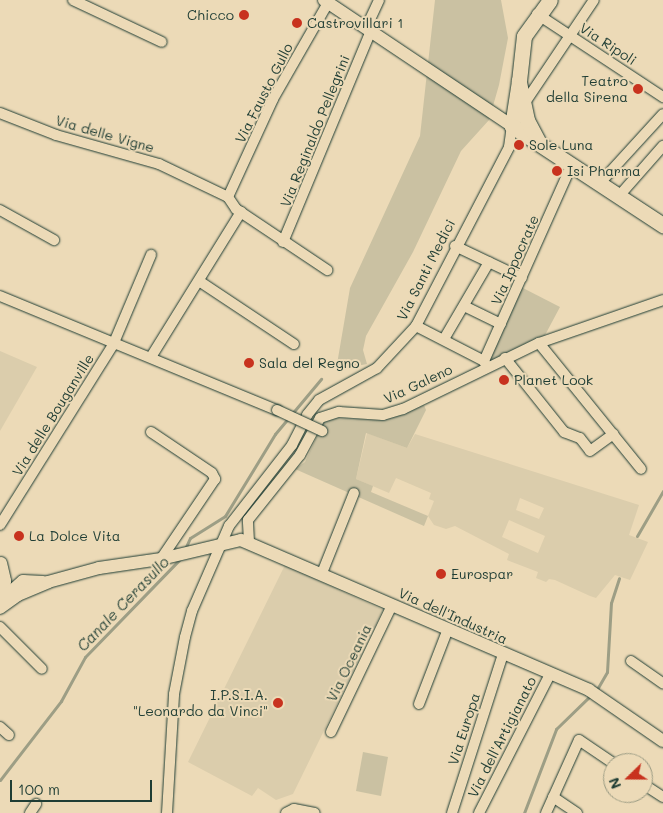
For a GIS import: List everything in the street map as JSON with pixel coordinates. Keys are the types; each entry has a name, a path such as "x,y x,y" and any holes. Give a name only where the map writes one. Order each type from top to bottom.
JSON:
{"main road":[{"path":"550,0 537,14 524,36 512,126 663,225"},
{"path":"519,81 528,120 539,142"}],"street":[{"path":"73,0 162,42"},
{"name":"Via Reginaldo Pellegrini","path":"283,242 379,0"},
{"path":"524,104 594,0"},
{"path":"326,2 512,126"},
{"name":"Via Fausto Gullo","path":"228,197 273,99 326,2"},
{"name":"Via Ripoli","path":"537,14 663,97"},
{"name":"Via delle Vigne","path":"0,113 56,135 159,164 228,197"},
{"path":"600,183 663,114"},
{"name":"Via Santi Medici","path":"167,813 174,694 185,638 192,611 229,526 292,446 307,415 319,400 377,368 416,326 455,246 509,147 512,126"},
{"path":"619,196 663,146"},
{"name":"Via Ippocrate","path":"485,364 572,164"},
{"path":"228,197 241,212 327,270"},
{"path":"0,210 54,240"},
{"path":"151,357 241,212"},
{"path":"455,246 522,278"},
{"name":"Via delle Bouganville","path":"0,525 113,345 151,255"},
{"path":"444,339 489,262"},
{"path":"199,281 294,344"},
{"path":"0,296 113,345 151,357 322,431"},
{"name":"Via Galeno","path":"249,542 248,520 300,455 320,418 339,412 383,415 403,410 485,364 505,358 538,342 663,300"},
{"path":"464,306 501,324"},
{"path":"416,326 444,339 485,364"},
{"path":"538,342 642,469"},
{"path":"505,358 564,432 580,438 590,451 613,434"},
{"path":"151,432 212,473 214,479 161,559"},
{"path":"322,573 354,493"},
{"name":"Via dell'Industria","path":"223,542 241,540 249,542 594,693 663,741"},
{"path":"1,605 18,595 48,582 99,568 161,559 223,542"},
{"path":"1,562 23,581 48,582"},
{"path":"1,562 6,581 1,605"},
{"path":"18,595 23,581"},
{"path":"1,605 23,581"},
{"name":"Via Oceania","path":"331,732 392,605"},
{"path":"0,627 42,669"},
{"path":"419,704 448,629"},
{"name":"Via Europa","path":"452,813 503,654"},
{"path":"631,661 663,684"},
{"name":"Via dell'Artigianato","path":"479,813 550,674"},
{"path":"0,727 9,735"},
{"path":"546,813 579,740 603,756"},
{"path":"553,797 577,813"},
{"path":"286,813 294,809 315,813"}],"shaded area":[{"path":"435,0 501,0 508,38 499,85 489,120 461,151 413,252 366,336 363,350 367,364 336,370 350,288 420,136"},
{"path":"521,287 560,307 544,337 493,360 490,359"},
{"path":"0,351 37,367 0,431"},
{"path":"424,405 426,410 407,448 366,433 356,479 373,486 371,492 428,516 424,526 295,469 305,462 324,421 336,418 384,420"},
{"path":"367,433 407,448 415,434 639,505 629,535 648,542 630,580 615,575 596,598 555,580 549,579 546,582 536,578 538,572 507,560 509,554 455,526 446,529 434,525 428,516 434,501 429,499 431,493 396,478 389,493 356,479","holes":["520,498 544,508 539,519 516,510","509,520 545,536 538,553 502,537"]},
{"name":"I.P.S.I.A. \"Leonardo da Vinci\"","path":"285,565 383,610 293,794 276,800 258,788 252,796 188,762"},
{"path":"363,752 388,757 381,796 356,791"}],"waterway":[{"name":"Canale Cerasullo","path":"185,549 190,538 225,516 275,434 321,379"},
{"path":"637,536 663,491"},
{"name":"Canale Cerasullo","path":"0,780 61,701 85,657 180,559"},
{"path":"596,691 607,672 611,603 619,578"},
{"path":"524,813 556,729 591,695"}],"place":[{"name":"Chicco","path":"244,15"},
{"name":"Castrovillari 1","path":"297,23"},
{"name":"Teatro della Sirena","path":"638,89"},
{"name":"Sole Luna","path":"519,145"},
{"name":"Isi Pharma","path":"557,171"},
{"name":"Sala del Regno","path":"249,363"},
{"name":"Planet Look","path":"504,380"},
{"name":"La Dolce Vita","path":"19,536"},
{"name":"Eurospar","path":"441,574"},
{"name":"I.P.S.I.A. \"Leonardo da Vinci\"","path":"278,703"}]}
